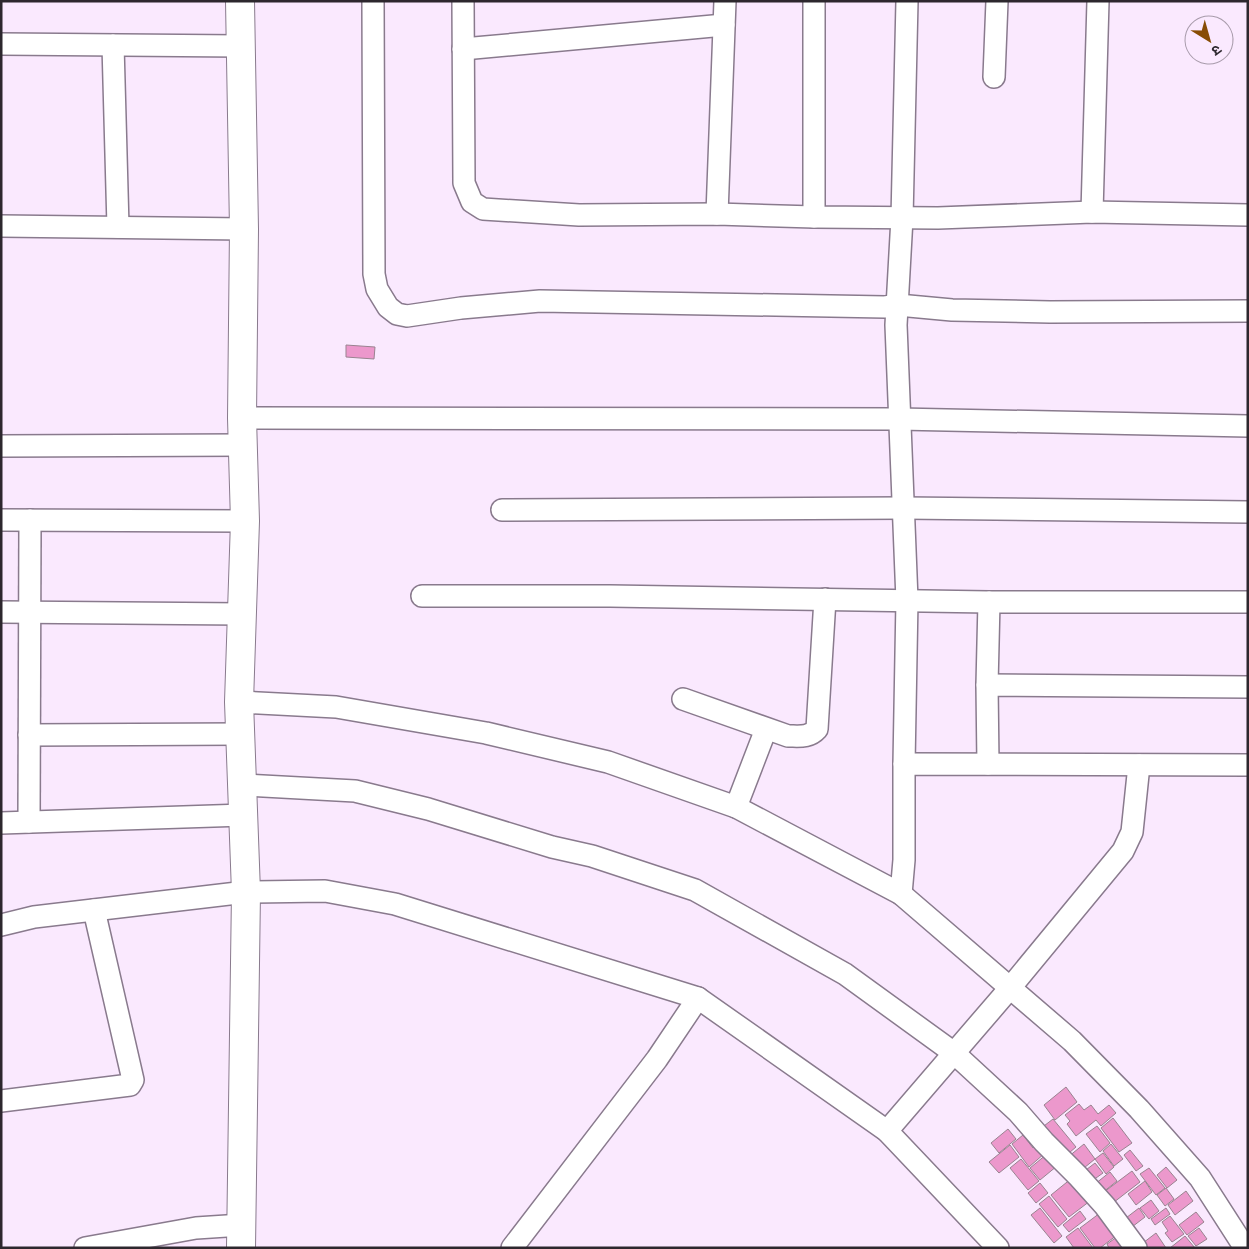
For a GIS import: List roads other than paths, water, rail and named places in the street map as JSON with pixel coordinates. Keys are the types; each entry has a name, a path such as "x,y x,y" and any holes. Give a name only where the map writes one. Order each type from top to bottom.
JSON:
{"street":[{"path":"85,1248 196,1228 241,1236 246,892 239,702 245,520 242,418 244,229 240,1"},
{"path":"373,1 374,274 377,289 388,307 397,314 408,316 461,308 540,302 885,307 898,305 952,310 1248,311"},
{"path":"463,1 464,183 472,202 484,209 579,215 717,214 902,218 1092,212 1248,215"},
{"path":"717,214 724,1"},
{"path":"814,1 814,217"},
{"path":"901,894 904,860 907,600 896,325 902,218 907,1"},
{"path":"994,77 997,1"},
{"path":"1092,212 1098,1"},
{"path":"463,49 724,25"},
{"path":"1,44 241,46"},
{"path":"113,45 118,227"},
{"path":"1,226 244,229"},
{"path":"242,418 899,419 1248,426"},
{"path":"1,446 243,445"},
{"path":"502,510 904,508 1248,512"},
{"path":"1,520 245,520"},
{"path":"29,822 30,520"},
{"path":"422,596 989,602 1248,602"},
{"path":"683,699 788,736 805,737 813,733 817,729 825,599"},
{"path":"988,764 989,602"},
{"path":"1,612 243,614"},
{"path":"987,685 1248,687"},
{"path":"239,702 336,707 486,733 608,762 736,807 901,894 1072,1041 1139,1109 1200,1178 1244,1248"},
{"path":"736,807 766,729"},
{"path":"29,735 241,734"},
{"path":"904,764 1248,765"},
{"path":"887,1131 1010,988 1123,852 1132,832 1139,764"},
{"path":"243,785 355,791 428,809 552,847 592,856 695,890 845,974 954,1053 1018,1112 1044,1142 1078,1176 1105,1206 1136,1248"},
{"path":"1,823 244,815"},
{"path":"1,925 34,917 246,892 324,891 395,904 698,998 887,1131 998,1248"},
{"path":"1,1102 130,1085 134,1080 94,910"},
{"path":"512,1248 657,1059 698,998"}]}
